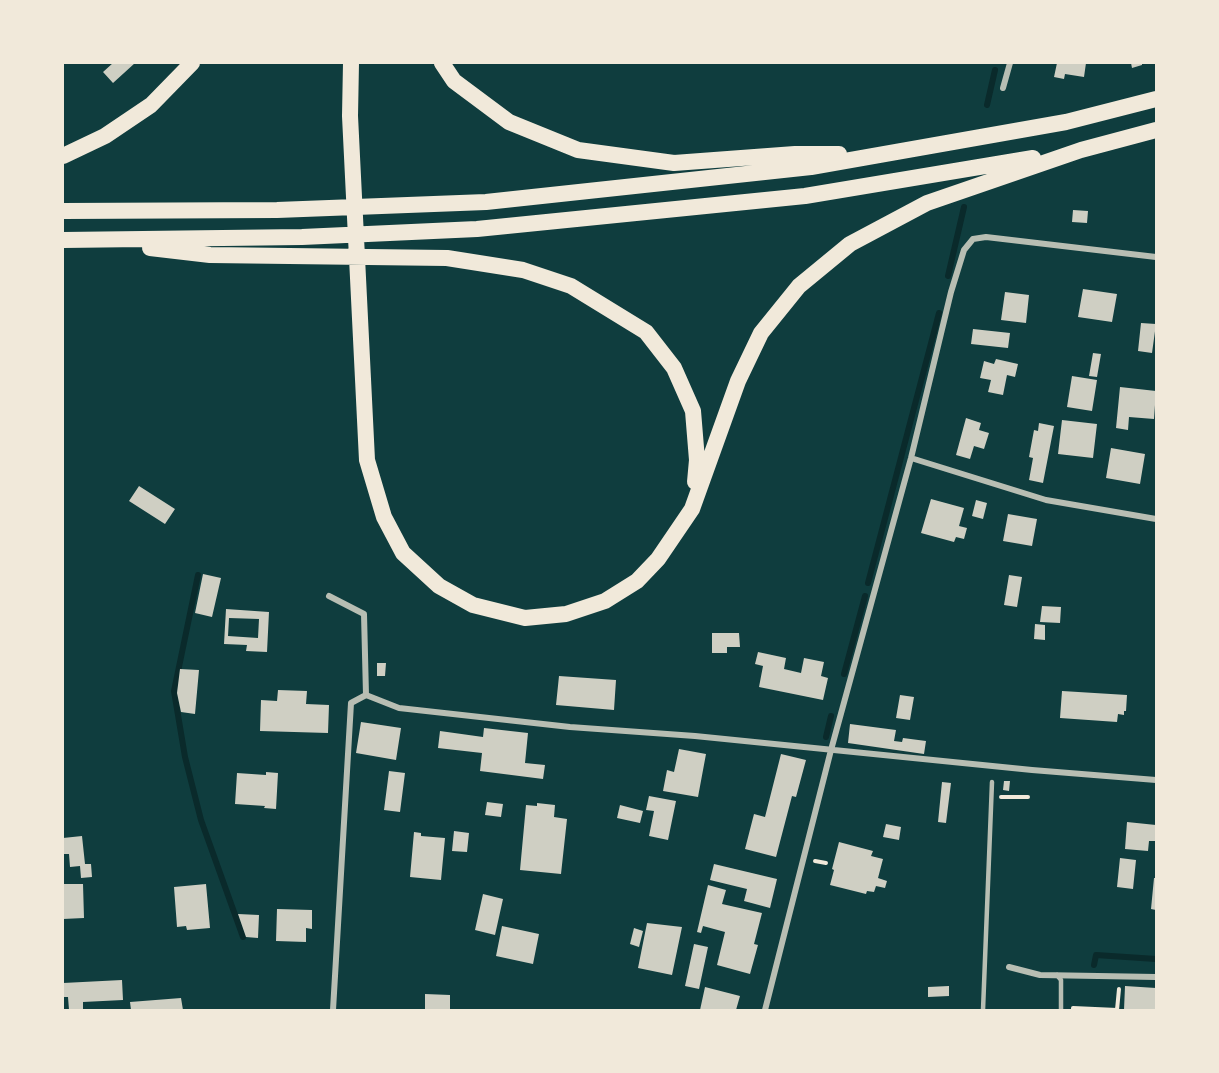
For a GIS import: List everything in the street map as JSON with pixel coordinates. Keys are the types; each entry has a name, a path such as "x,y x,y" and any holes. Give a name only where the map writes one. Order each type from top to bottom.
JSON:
{"highway":[{"path":"63,156 105,136 151,105 192,63"},
{"path":"351,63 350,116 366,449 384,517 403,553 439,586 473,605 525,618 567,614 605,601 637,581 658,559 692,510 738,381 761,333 799,286 850,244 927,203 1081,150 1156,130"},
{"path":"442,63 454,81 509,122 578,150 674,163 795,154 885,153"},
{"path":"63,211 278,210 486,202 811,167 1066,122 1156,99"},
{"path":"69,240 302,237 477,229 805,196 1081,150"},
{"path":"69,240 210,255 447,258 523,270 571,286 646,332 674,368 693,411 697,460 692,510"}],"street":[{"path":"1003,88 1010,63"},
{"path":"765,1010 831,750 964,250 973,239 986,237 1156,257"},
{"path":"910,458 1046,500 1156,519"},
{"path":"329,596 364,614 366,695"},
{"path":"333,1010 351,703 366,695 399,708 570,727 695,736 1032,770 1156,780"},
{"path":"1009,967 1040,975 1156,977"}],"lane":[{"path":"983,1010 992,782"},
{"path":"1057,975 1060,980 1061,1010"}],"path":[{"path":"1073,1010 1073,1008 1118,1010 1119,980"}],"building":[{"path":"113,63 135,63 113,83 103,72"},
{"path":"1057,63 1086,63 1084,77 1065,74 1064,79 1054,77"},
{"path":"1131,63 1142,63 1142,65 1132,68"},
{"path":"1073,210 1088,211 1087,223 1072,222"},
{"path":"1083,289 1117,294 1112,322 1078,317"},
{"path":"1005,292 1029,295 1026,323 1001,320"},
{"path":"1141,323 1156,324 1152,353 1138,351"},
{"path":"973,329 1010,333 1008,348 971,344"},
{"path":"1093,353 1101,354 1097,377 1089,376"},
{"path":"996,359 1018,364 1015,377 1007,375 1003,395 988,392 991,380 980,378 984,361 994,364"},
{"path":"1072,376 1097,380 1092,411 1067,407"},
{"path":"1120,387 1156,391 1154,419 1129,417 1128,430 1116,428"},
{"path":"966,418 981,423 979,430 989,433 984,449 974,446 970,459 956,455"},
{"path":"1062,420 1097,424 1093,458 1058,454"},
{"path":"1039,423 1054,426 1043,483 1029,480 1033,458 1029,457 1034,430 1038,431"},
{"path":"1111,448 1145,454 1140,484 1106,478"},
{"path":"139,486 175,509 165,524 129,501"},
{"path":"931,499 964,508 959,526 967,528 964,539 956,537 954,542 921,533"},
{"path":"976,500 987,503 983,519 972,516"},
{"path":"1008,514 1037,519 1032,546 1003,541"},
{"path":"203,574 221,578 212,617 195,613"},
{"path":"1009,575 1022,577 1017,607 1004,605"},
{"path":"1042,606 1061,607 1060,623 1040,622"},
{"path":"226,609 269,612 267,652 246,651 247,645 224,644","holes":["229,618 259,619 258,638 228,636"]},
{"path":"1035,624 1045,625 1045,640 1034,639"},
{"path":"712,633 739,633 740,647 727,647 727,653 712,653"},
{"path":"758,652 786,658 784,669 801,673 804,658 824,662 821,676 828,678 823,700 759,687 763,666 755,664"},
{"path":"377,663 386,663 385,676 377,676"},
{"path":"180,669 199,670 195,714 181,712 177,693"},
{"path":"559,676 616,680 614,710 556,705"},
{"path":"278,690 307,691 306,704 329,705 328,733 260,731 261,700 277,701"},
{"path":"1062,691 1127,695 1126,711 1124,715 1118,714 1117,722 1060,718"},
{"path":"900,695 914,697 910,720 896,718"},
{"path":"361,722 401,728 396,760 356,753"},
{"path":"850,724 896,730 894,741 902,742 903,738 926,741 924,754 848,743"},
{"path":"484,728 528,733 525,763 545,765 543,779 480,771 482,753 438,748 440,731 483,737"},
{"path":"679,749 706,754 698,797 663,791 667,770 674,772"},
{"path":"781,754 806,760 796,797 792,796 776,857 745,849 754,814 765,817"},
{"path":"389,771 405,773 400,812 384,810"},
{"path":"266,772 278,773 276,809 235,804 237,773 266,775"},
{"path":"1004,781 1010,781 1009,791 1003,790"},
{"path":"942,782 951,783 946,823 938,822"},
{"path":"649,796 676,801 668,840 649,836 654,811 646,810"},
{"path":"487,802 503,804 501,817 485,815"},
{"path":"537,803 555,805 554,817 567,819 561,874 520,870 526,805 537,806"},
{"path":"620,805 643,811 640,823 617,818"},
{"path":"1127,822 1156,825 1156,841 1149,841 1148,851 1125,849"},
{"path":"886,824 901,827 899,840 883,837"},
{"path":"454,831 469,833 467,852 452,851"},
{"path":"414,832 421,833 421,836 445,838 441,880 410,877"},
{"path":"82,836 85,864 91,864 92,877 81,878 80,866 70,867 69,854 63,854 63,838"},
{"path":"839,842 873,851 871,856 883,859 878,878 887,881 885,888 876,886 874,892 867,891 866,894 830,885"},
{"path":"1120,858 1136,860 1133,889 1117,887"},
{"path":"714,864 777,879 770,908 744,901 747,889 710,880"},
{"path":"1154,878 1156,878 1156,910 1151,909"},
{"path":"63,884 83,884 84,918 63,919"},
{"path":"206,884 210,928 187,930 186,926 177,927 174,887"},
{"path":"708,885 726,890 722,904 762,913 754,944 758,945 750,974 717,965 725,932 703,926 701,933 697,932"},
{"path":"483,894 503,899 495,935 475,930"},
{"path":"277,909 312,910 312,929 306,928 306,942 276,941"},
{"path":"238,914 259,915 258,938 246,937"},
{"path":"647,923 682,927 672,975 638,968"},
{"path":"502,926 539,934 533,964 496,956"},
{"path":"634,928 643,931 639,947 630,944"},
{"path":"694,944 708,947 699,989 685,986"},
{"path":"122,980 123,1000 83,1002 83,1010 69,1010 68,997 63,997 63,983"},
{"path":"949,986 949,996 928,997 928,987"},
{"path":"1125,986 1156,988 1156,1010 1124,1010"},
{"path":"705,987 740,996 736,1010 700,1010"},
{"path":"425,994 450,995 450,1010 425,1010"},
{"path":"181,998 183,1010 131,1010 130,1002"}],"waterway":[{"path":"987,105 995,70"},
{"path":"948,276 964,207"},
{"path":"868,583 939,313"},
{"path":"198,575 174,691 185,757 201,820 243,937"},
{"path":"844,674 865,596"},
{"path":"826,737 831,716"},
{"path":"1094,965 1096,955 1156,959"}]}
